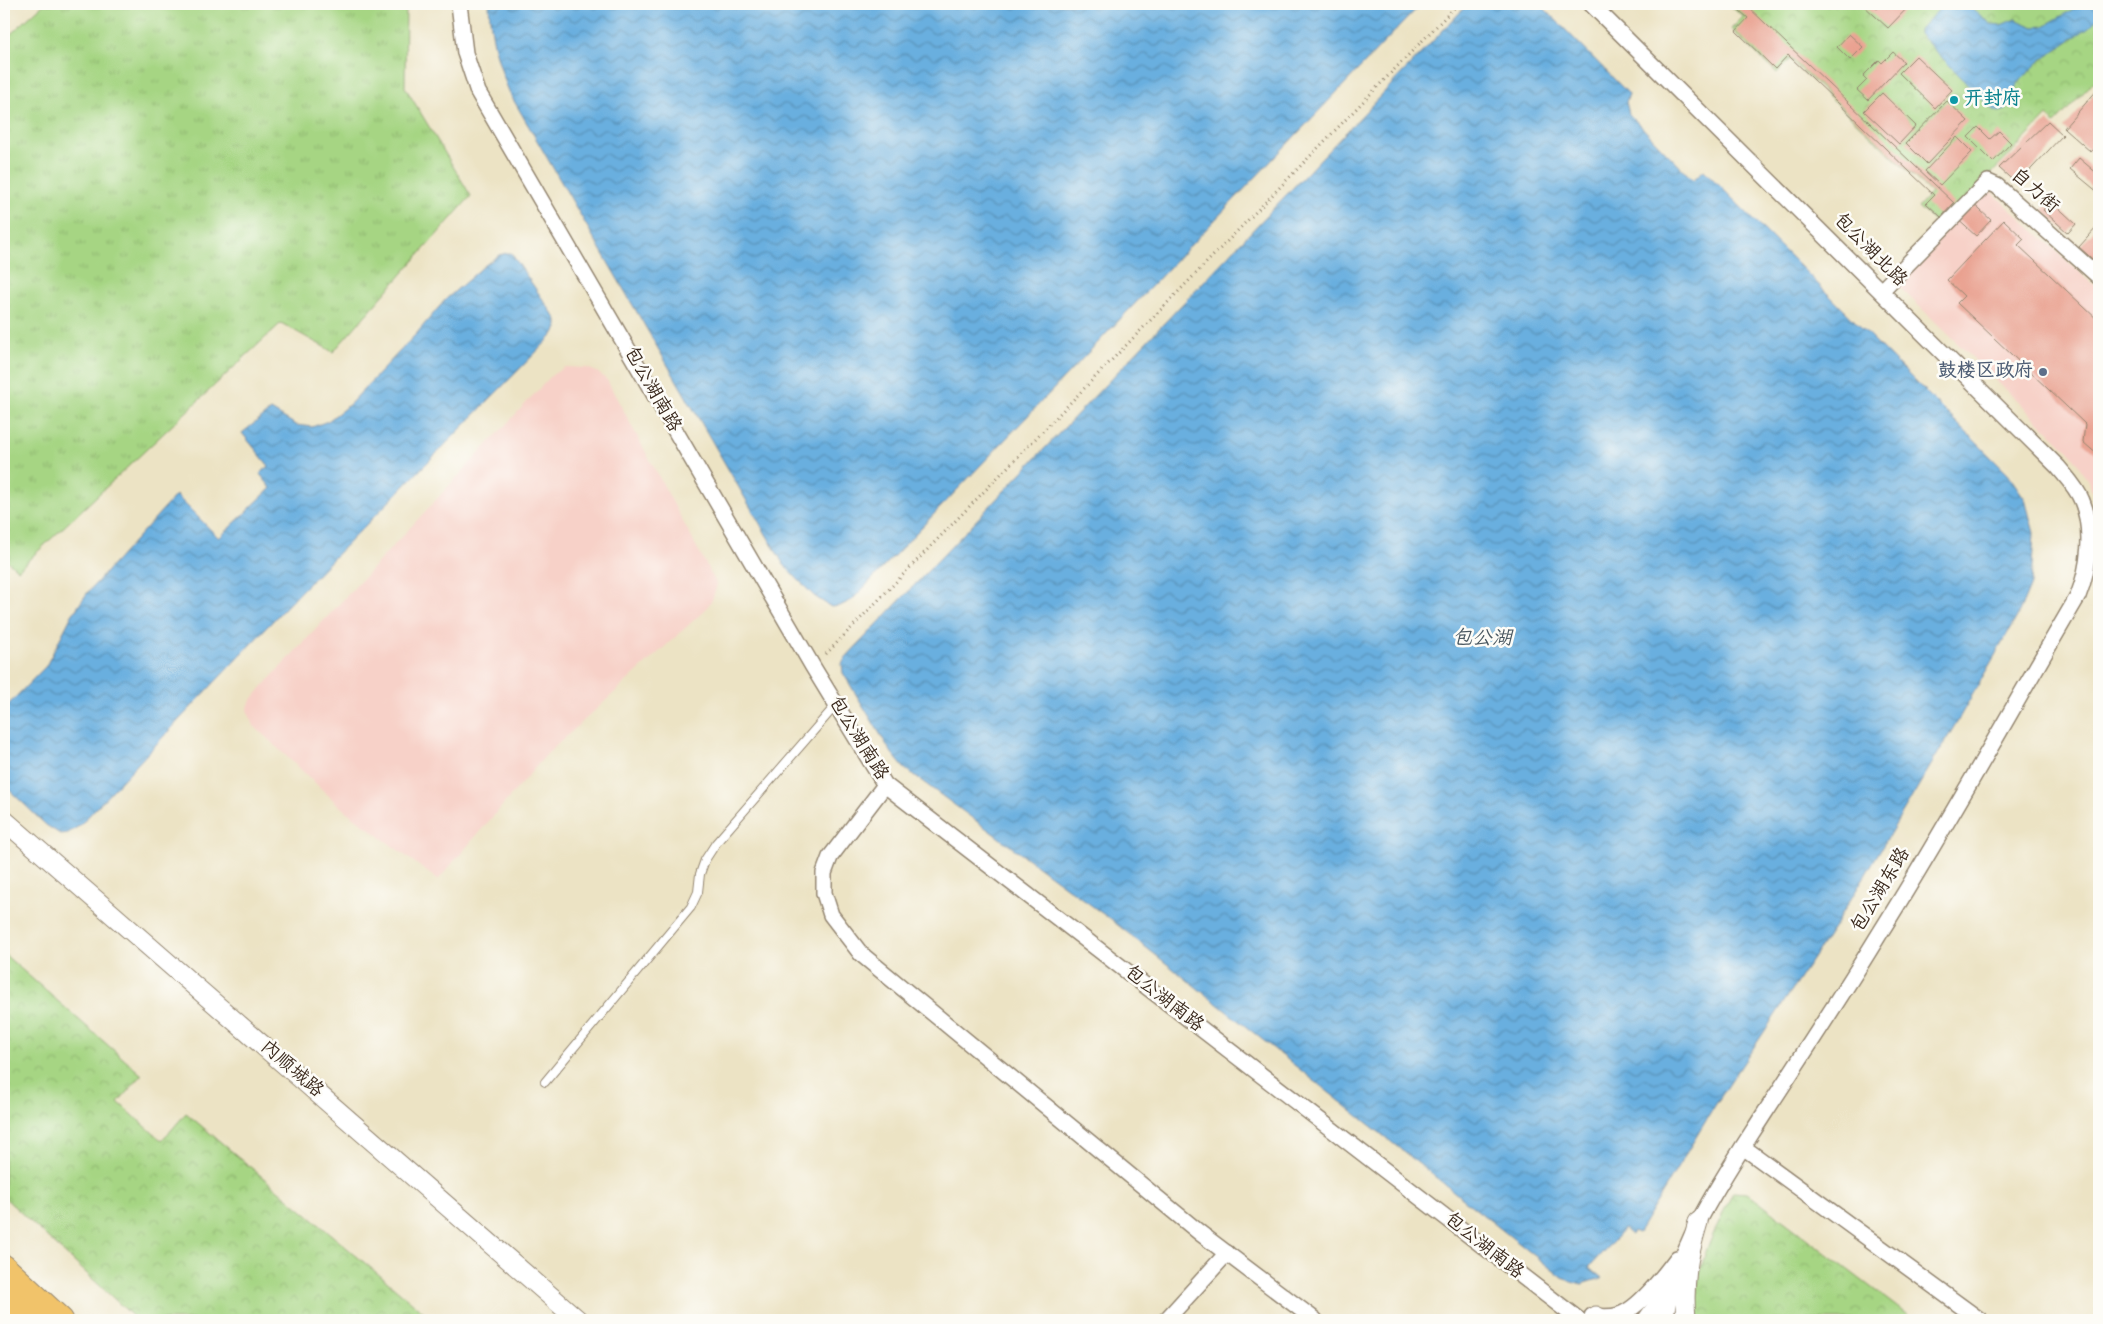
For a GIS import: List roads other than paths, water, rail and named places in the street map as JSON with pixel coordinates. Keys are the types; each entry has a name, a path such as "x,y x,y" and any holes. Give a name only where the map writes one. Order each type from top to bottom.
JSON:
{"main road":[{"path":"4,1267 61,1320"},
{"path":"4,1294 32,1320"}],"street":[{"name":"包公湖南路","path":"459,4 465,53 478,92 813,668 885,785 1555,1303 1593,1319"},
{"name":"包公湖北路","path":"1591,4 2058,467 2082,500 2094,549"},
{"name":"自力街","path":"1881,291 1988,182 1997,186 2099,277"},
{"name":"包公湖东路","path":"1698,1222 1743,1147 1880,933 2078,596 2094,549"},
{"path":"885,785 830,858 824,874 824,893 831,915 861,954 1228,1253 1315,1320"},
{"name":"内顺城路","path":"4,820 578,1320"},
{"path":"1743,1147 1980,1320"},
{"path":"1644,1320 1672,1282 1698,1222"},
{"path":"1166,1320 1228,1253"},
{"path":"1593,1319 1614,1316 1629,1310 1686,1253"},
{"path":"1686,1253 1684,1293 1686,1320"},
{"path":"1665,1320 1672,1282"}],"lane":[{"path":"545,1082 691,907 698,892 704,860 716,843 836,705"}],"water":[{"path":"489,4 1421,4 852,600 840,606 831,607 814,596 784,565 510,94 495,50"},
{"name":"包公湖","path":"1468,4 1540,4 1629,94 1626,102 1629,114 1693,180 1704,170 2008,474 2025,499 2034,533 2031,584 2018,615 1958,720 1836,924 1716,1104 1638,1233 1633,1231 1631,1235 1624,1229 1589,1267 1602,1278 1582,1284 1564,1279 1114,922 904,768 891,752 843,673 842,664 846,657"},
{"path":"1944,4 1966,4 1991,24 2001,25 2015,19 2034,27 2044,26 2082,4 2094,4 2099,14 2098,18 2089,27 2040,61 2022,78 2015,88 2006,110 1999,112 1993,110 1919,34 1919,30"},
{"path":"511,253 557,320 557,328 553,335 299,593 79,826 68,833 60,834 46,825 4,785 4,709 46,666 72,615 88,592 176,495 219,538 271,488 260,474 269,466 242,433 271,410 296,425 312,427 328,421 350,404 417,333 445,300 484,266 499,255"}],"place":[{"name":"开封府","path":"1954,100"},
{"name":"鼓楼区政府","path":"2043,372"}]}
